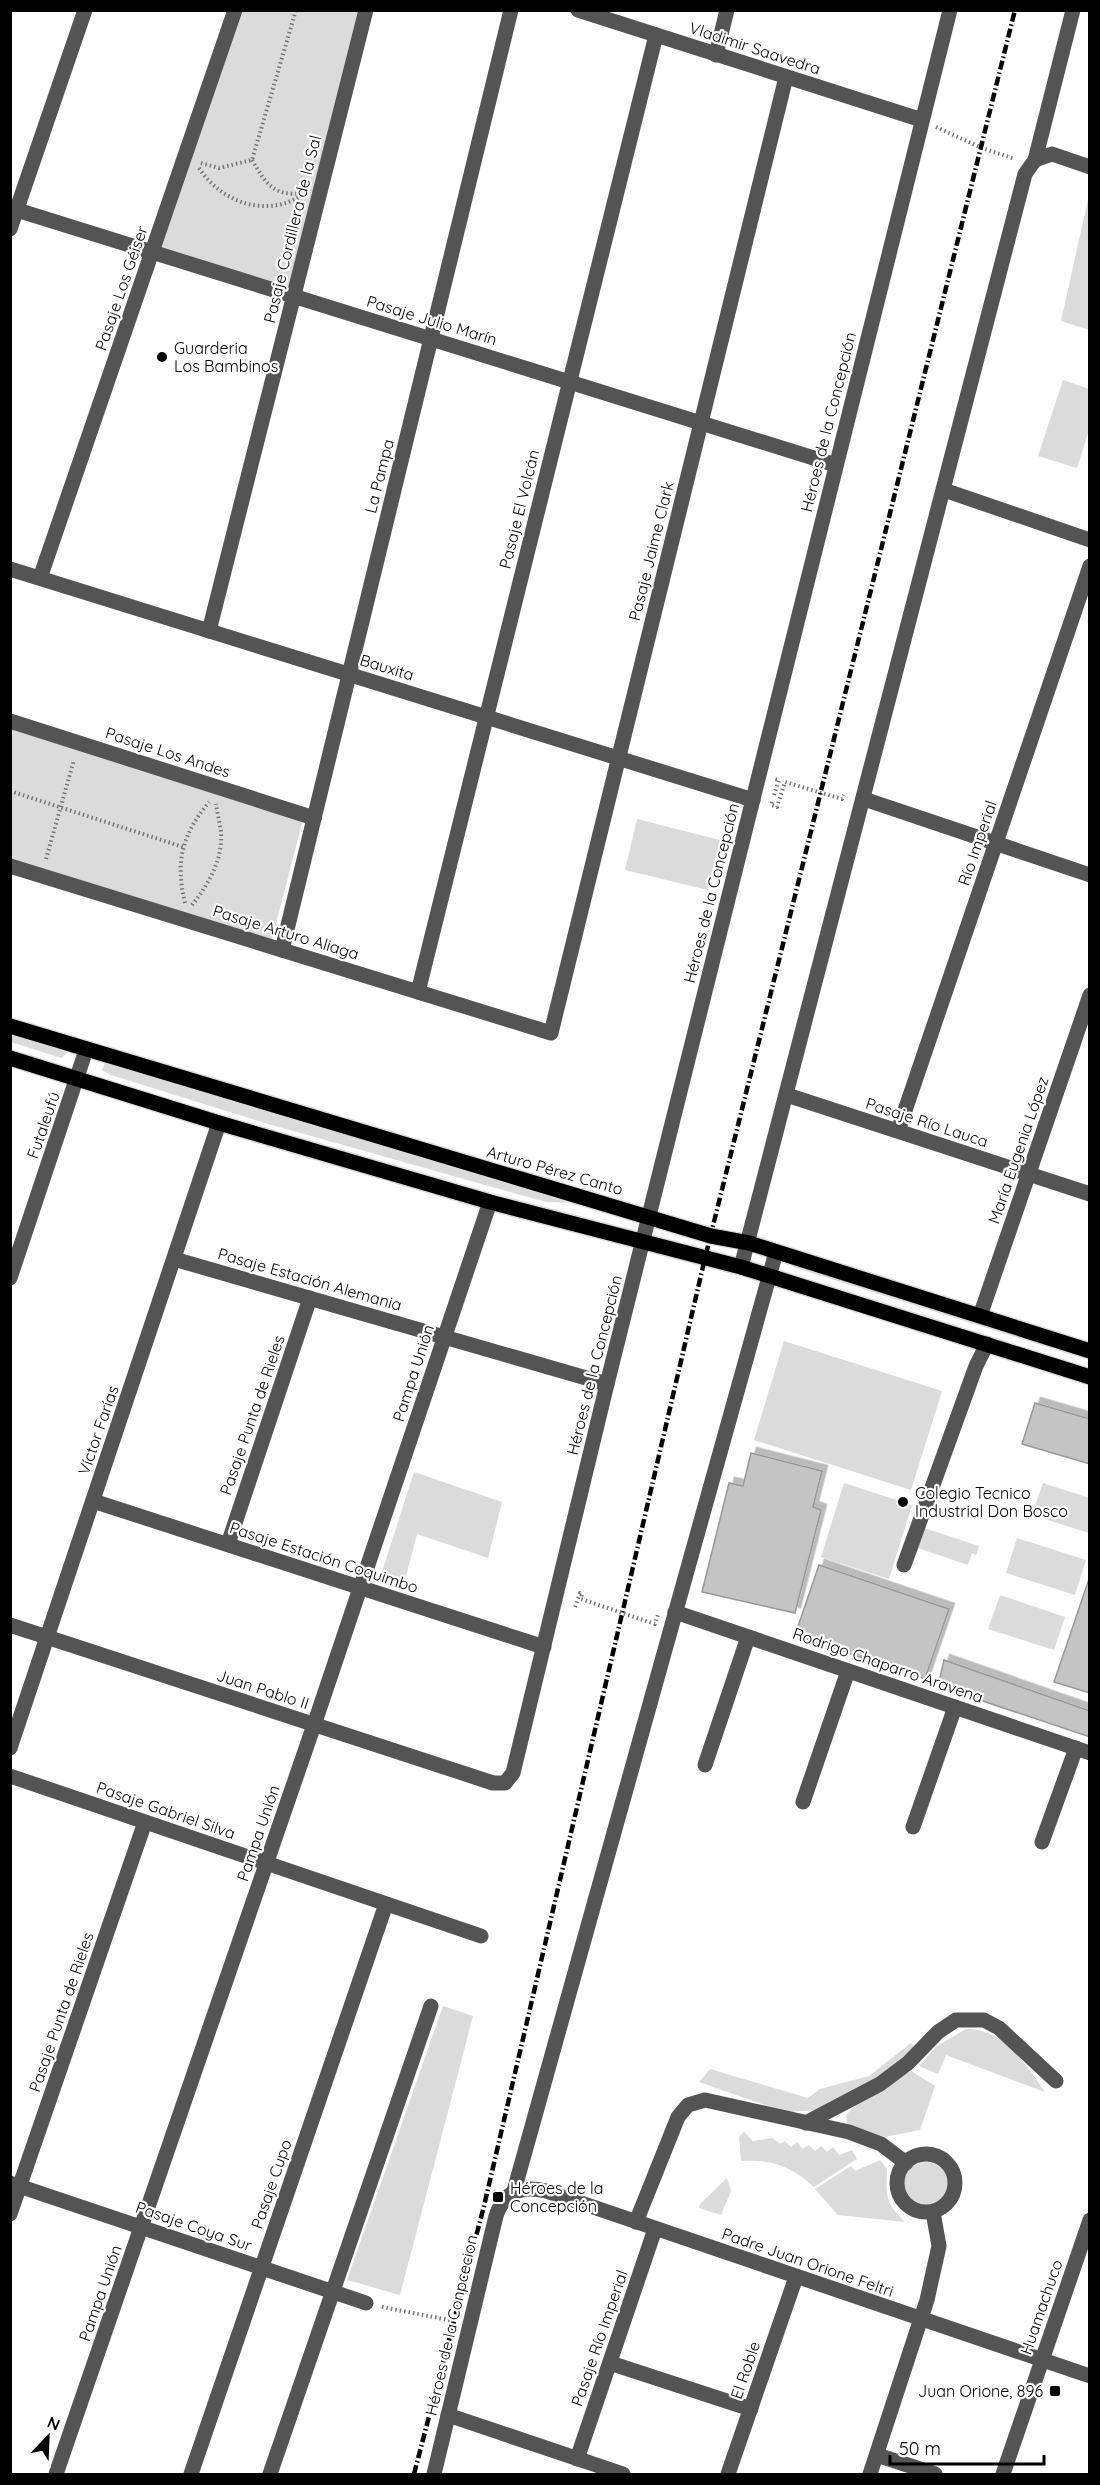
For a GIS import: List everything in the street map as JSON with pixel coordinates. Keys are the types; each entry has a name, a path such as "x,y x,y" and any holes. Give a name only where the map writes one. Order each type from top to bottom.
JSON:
{"main road":[{"name":"Arturo Pérez Canto","path":"10,1026 711,1236 776,1252 1089,1351"},
{"path":"10,1058 219,1123 490,1202 741,1267 1089,1377"}],"street":[{"path":"10,229 85,10"},
{"name":"Pasaje Los Géiser","path":"40,578 235,10"},
{"name":"Pasaje Cordillera de la Sal","path":"209,631 366,10"},
{"name":"La Pampa","path":"282,950 511,10"},
{"name":"Vladimir Saavedra","path":"578,10 922,120"},
{"path":"716,55 727,10"},
{"name":"Héroes de la Concepción","path":"505,1783 513,1773 950,10"},
{"path":"741,1267 788,1095 944,490 1073,10"},
{"name":"Pasaje El Volcán","path":"418,992 656,35"},
{"name":"Pasaje Jaime Clark","path":"551,1033 786,77"},
{"path":"1032,162 1052,154 1089,167"},
{"name":"Pasaje Julio Marín","path":"17,210 836,465"},
{"path":"944,490 1089,540"},
{"name":"Río Imperial","path":"898,1131 1089,566"},
{"name":"Bauxita","path":"10,569 753,800"},
{"name":"Pasaje Los Andes","path":"10,721 314,818"},
{"path":"864,799 1089,875"},
{"name":"Pasaje Arturo Aliaga","path":"10,866 551,1033"},
{"name":"María Eugenia López","path":"980,1316 1089,995"},
{"name":"Futaleufú","path":"10,1278 86,1050"},
{"name":"Pasaje Río Lauca","path":"788,1095 1089,1194"},
{"name":"Víctor Farías","path":"10,1748 219,1123"},
{"name":"Pampa Unión","path":"56,2475 267,1863 490,1202"},
{"path":"514,2191 776,1252"},
{"name":"Pasaje Estación Alemania","path":"174,1259 608,1384"},
{"name":"Pasaje Punta de Rieles","path":"228,1544 310,1298"},
{"path":"904,1565 976,1366 987,1344"},
{"name":"Pasaje Estación Coquimbo","path":"93,1501 544,1647"},
{"name":"Rodrigo Chaparro Aravena","path":"675,1612 1083,1750"},
{"name":"Juan Pablo II","path":"10,1625 493,1783 505,1783"},
{"path":"705,1766 748,1637"},
{"path":"802,1802 848,1671"},
{"path":"913,1827 955,1707"},
{"path":"1042,1842 1083,1750"},
{"name":"Pasaje Gabriel Silva","path":"10,1776 481,1936"},
{"name":"Pasaje Punta de Rieles","path":"10,2214 15,2184 145,1822"},
{"name":"Pasaje Cupo","path":"191,2475 386,1904"},
{"path":"270,2475 431,2006"},
{"path":"806,2122 880,2084 908,2063 938,2032 956,2020 984,2020 999,2028 1056,2081"},
{"path":"636,2222 678,2117 688,2105 705,2100 849,2132 882,2144 906,2163"},
{"path":"921,2155 939,2157 952,2169 955,2187 953,2195 948,2203 933,2212 914,2210 900,2197 898,2178 906,2163 921,2155"},
{"name":"Pasaje Coya Sur","path":"15,2184 366,2303"},
{"name":"Padre Juan Orione Feltri","path":"514,2191 535,2189 1089,2376"},
{"name":"Héroes de la Conpcecion","path":"434,2475 496,2216 503,2200 514,2191"},
{"path":"870,2475 922,2319 939,2247 933,2212"},
{"name":"Huamachuco","path":"1003,2475 1089,2220"},
{"name":"Pasaje Río Imperial","path":"578,2459 655,2229"},
{"name":"El Roble","path":"728,2475 796,2277"},
{"path":"610,2363 751,2409"},
{"path":"448,2415 623,2475"},
{"path":"877,2455 935,2475"}],"path":[{"path":"252,160 296,10"},
{"path":"922,120 982,148 1032,162"},
{"path":"252,160 219,168 193,160 218,190 248,205 286,205 306,192"},
{"path":"252,160 268,184 276,190 289,195 306,192"},
{"path":"304,203 306,192"},
{"path":"44,866 77,750"},
{"path":"760,774 779,780 771,805 777,807 785,782 842,799 845,792 851,794 849,800 864,799"},
{"path":"10,791 183,847"},
{"path":"216,794 221,833 215,869 210,881 187,911 182,891 183,847 203,810 216,794"},
{"path":"575,1607 580,1593 582,1594 581,1599 655,1624 658,1615"},
{"path":"366,2303 469,2324"}],"shaded area":[{"path":"240,11 359,11 289,288 158,247"},
{"path":"1089,195 1090,330 1061,321"},
{"path":"1063,380 1089,389 1089,430 1077,468 1038,456"},
{"path":"11,725 304,816 271,943 11,859"},
{"path":"637,819 720,840 708,890 625,870"},
{"path":"11,1031 65,1049 67,1053 61,1058 11,1042"},
{"path":"105,1063 578,1203 547,1202 265,1123 111,1075 102,1070"},
{"path":"796,1260 1089,1353 1089,1360 793,1267"},
{"path":"784,1341 942,1391 911,1490 754,1440"},
{"path":"414,1472 502,1502 488,1558 417,1534 405,1580 382,1572"},
{"path":"844,1483 912,1505 889,1579 821,1557"},
{"path":"1043,1483 1089,1498 1089,1533 1032,1515"},
{"path":"921,1527 979,1546 976,1555 972,1553 968,1565 915,1547"},
{"path":"1017,1538 1086,1560 1075,1595 1006,1573"},
{"path":"1000,1595 1065,1617 1054,1650 988,1629"},
{"path":"443,2006 473,2016 400,2295 347,2280"},
{"path":"966,2029 991,2034 1002,2041 1021,2059 1045,2092 946,2055 938,2074 919,2066 937,2046"},
{"path":"911,2043 917,2049 902,2065 820,2110 785,2112 699,2082 710,2069 808,2098 820,2089 869,2076"},
{"path":"911,2071 935,2086 920,2130 885,2137 847,2124 846,2115 868,2095 884,2084"},
{"path":"744,2132 753,2141 772,2138 780,2144 785,2141 791,2147 797,2142 803,2149 809,2145 815,2151 821,2146 827,2152 833,2147 839,2155 852,2150 857,2159 814,2187 780,2165 762,2161 741,2161 739,2137"},
{"path":"880,2160 887,2169 887,2192 890,2204 905,2222 838,2215 815,2189 851,2166 855,2171"},
{"path":"926,2162 935,2163 942,2168 947,2175 947,2193 942,2200 935,2205 926,2206 917,2205 910,2200 905,2193 904,2184 905,2175 910,2168 917,2163"},
{"path":"727,2178 731,2191 721,2215 699,2208 700,2204"}],"building":[{"path":"1035,1403 1090,1419 1090,1464 1022,1444"},
{"path":"751,1453 822,1471 813,1507 821,1510 795,1613 702,1592 729,1483 743,1486"},
{"path":"819,1565 949,1609 925,1679 795,1635"},
{"path":"1090,1576 1090,1693 1054,1682"},
{"path":"944,1660 1090,1711 1090,1737 938,1686"}],"railway":[{"path":"414,2474 484,2206 705,1258 1015,10"}],"place":[{"name":"Guarderia Los Bambinos","path":"162,357"},
{"name":"Colegio Tecnico Industrial Don Bosco","path":"903,1502"},
{"name":"Héroes de la Concepción","path":"498,2197"},
{"name":"Juan Orione, 896","path":"1055,2391"}]}
